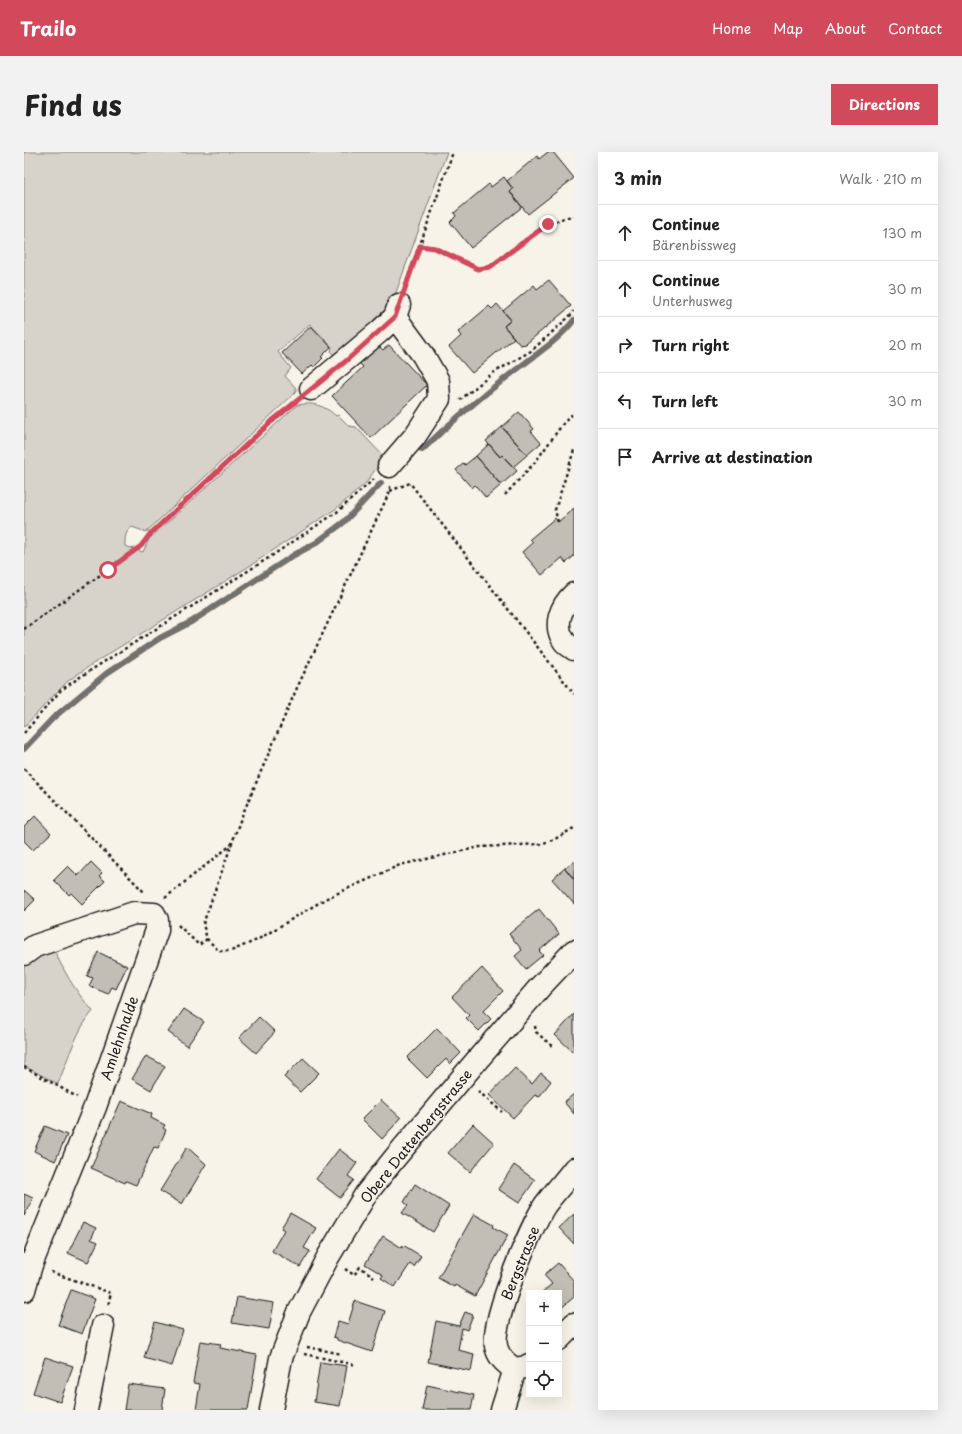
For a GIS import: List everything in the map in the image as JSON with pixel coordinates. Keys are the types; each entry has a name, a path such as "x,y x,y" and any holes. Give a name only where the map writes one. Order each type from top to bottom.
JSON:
{"street":[{"path":"312,389 352,356 397,311 438,381 438,399 416,436 390,466"},
{"path":"574,594 562,610 558,624 564,641 574,649"},
{"name":"Amlehnhalde","path":"24,954 35,946 134,913 154,914 157,920 157,930 94,1107 31,1265 24,1290"},
{"name":"Obere Dattenbergstrasse","path":"271,1410 281,1358 299,1312 328,1257 366,1194 540,987 574,951"},
{"name":"Bergstrasse","path":"522,1367 501,1357 496,1346 496,1329 504,1301 521,1255 545,1206 574,1169"},
{"path":"562,1336 574,1324"},
{"path":"86,1410 103,1326"},
{"path":"502,1410 522,1367"}],"path":[{"path":"397,311 453,152"},
{"path":"420,246 435,248 478,269 490,267 548,224 565,217 574,216"},
{"path":"457,403 493,374 531,351 574,311"},
{"path":"24,629 134,552 141,546 150,534 272,421 312,389"},
{"path":"505,495 536,461 562,425 574,412"},
{"path":"558,522 555,510 574,450"},
{"path":"390,466 390,492 296,690 241,818 203,924 207,939 219,951 231,951 257,940 327,898 400,865 480,847 541,844 574,828"},
{"path":"24,733 61,690 338,512 390,466"},
{"path":"390,492 410,483 574,694"},
{"path":"24,768 145,893"},
{"path":"162,900 232,844"},
{"path":"199,945 207,939"},
{"path":"534,1021 536,1032 552,1046"},
{"path":"24,1067 94,1107"},
{"path":"475,1088 502,1112"},
{"path":"328,1257 354,1275 360,1268 374,1277"},
{"path":"31,1265 111,1293"},
{"path":"306,1347 342,1354"},
{"path":"284,1350 356,1365"}],"shaded area":[{"path":"24,152 447,152 390,309 337,359 331,352 332,347 310,324 278,352 291,368 285,376 296,388 296,392 146,532 132,527 126,535 125,546 143,552 149,539 297,405 318,405 327,409 336,416 338,415 349,426 356,427 384,457 366,483 337,508 248,567 94,663 68,681 24,727"},
{"path":"51,944 69,979 93,1011 87,1018 77,1036 58,1084 24,1066 24,961"}],"building":[{"path":"548,152 553,152 574,178 528,214 510,192 513,189 507,181 537,156 539,159"},
{"path":"504,177 513,189 510,192 522,207 471,248 450,222 456,216 454,213 489,184 491,187"},
{"path":"549,280 571,306 526,344 520,345 504,326 511,320 503,311 534,285 537,289"},
{"path":"497,304 511,320 504,326 514,338 472,373 449,347 461,336 458,332 489,306 492,309"},
{"path":"311,326 331,347 314,367 312,365 302,374 282,353"},
{"path":"377,344 383,350 389,345 427,385 371,438 332,396 363,367 358,362"},
{"path":"519,412 534,429 531,431 541,443 527,455 502,427"},
{"path":"502,427 527,455 513,467 502,455 500,457 486,441"},
{"path":"489,444 500,457 502,455 517,471 501,485 476,456"},
{"path":"476,456 501,485 486,498 475,485 472,488 456,470"},
{"path":"574,508 574,556 566,563 562,558 542,575 522,552 533,542 530,539 555,518 558,522"},
{"path":"35,816 51,833 33,850 24,841 24,827"},
{"path":"574,861 574,879 565,868"},
{"path":"91,862 102,873 99,876 105,881 82,904 71,893 69,895 54,880 68,866 78,876"},
{"path":"565,868 574,879 574,904 552,879"},
{"path":"24,890 35,900 24,911"},
{"path":"539,909 559,934 539,951 543,955 526,969 515,956 522,950 509,934"},
{"path":"98,952 127,966 116,989 112,987 108,994 89,986 93,978 87,976"},
{"path":"482,968 503,991 483,1011 491,1019 479,1031 466,1018 469,1015 452,997"},
{"path":"184,1009 204,1022 187,1046 168,1032"},
{"path":"574,1014 574,1051 573,1052 555,1035"},
{"path":"259,1017 275,1032 256,1053 239,1038"},
{"path":"437,1028 461,1053 450,1064 446,1059 427,1078 407,1058"},
{"path":"146,1056 165,1066 151,1090 132,1079"},
{"path":"303,1058 319,1073 300,1092 284,1077"},
{"path":"515,1068 532,1084 541,1073 551,1081 539,1097 535,1095 513,1118 489,1095"},
{"path":"574,1094 574,1114 564,1102"},
{"path":"381,1100 401,1118 382,1139 362,1119"},
{"path":"121,1101 152,1114 151,1118 165,1125 163,1128 166,1130 158,1148 154,1147 136,1185 126,1181 125,1183 91,1168"},
{"path":"473,1124 494,1143 470,1172 448,1153"},
{"path":"45,1126 67,1135 55,1161 34,1151"},
{"path":"187,1147 206,1164 182,1204 160,1191"},
{"path":"339,1149 357,1163 348,1176 354,1180 340,1198 316,1179"},
{"path":"514,1165 535,1180 519,1203 498,1189"},
{"path":"415,1184 449,1206 433,1232 402,1213 408,1205 404,1202"},
{"path":"24,1194 33,1198 24,1216"},
{"path":"290,1213 316,1228 304,1248 310,1251 300,1267 272,1251 284,1230 281,1228"},
{"path":"474,1214 508,1235 475,1296 438,1278"},
{"path":"574,1214 574,1244 559,1228"},
{"path":"83,1222 96,1228 91,1239 98,1242 88,1262 68,1253"},
{"path":"383,1236 402,1248 403,1245 421,1256 414,1267 410,1264 395,1287 381,1278 383,1275 365,1264"},
{"path":"558,1263 574,1281 574,1297 562,1307 562,1290 545,1290 552,1284 544,1275"},
{"path":"71,1290 95,1299 82,1334 58,1325"},
{"path":"237,1297 274,1303 269,1329 232,1323"},
{"path":"355,1301 385,1311 372,1352 337,1340 337,1338 333,1337 338,1321 348,1324"},
{"path":"465,1312 473,1315 467,1330 462,1328 458,1350 474,1354 471,1371 428,1362 436,1321 459,1326"},
{"path":"155,1322 183,1330 172,1366 144,1358"},
{"path":"200,1341 221,1344 220,1348 257,1355 248,1410 196,1410 200,1384 193,1383"},
{"path":"45,1357 73,1366 60,1402 33,1393"},
{"path":"320,1362 347,1366 340,1406 314,1402"},
{"path":"128,1384 165,1389 162,1410 124,1410"},
{"path":"427,1385 474,1395 471,1410 422,1410"}],"waterway":[{"path":"422,450 504,379 554,341 574,320"},
{"path":"24,749 53,718 107,673 160,638 191,622 294,555 316,543 344,522 381,483"}],"route":[{"path":"108,570 141,546 150,534 272,421 346,361 395,317 420,246 435,248 478,269 490,267 548,224"}]}
